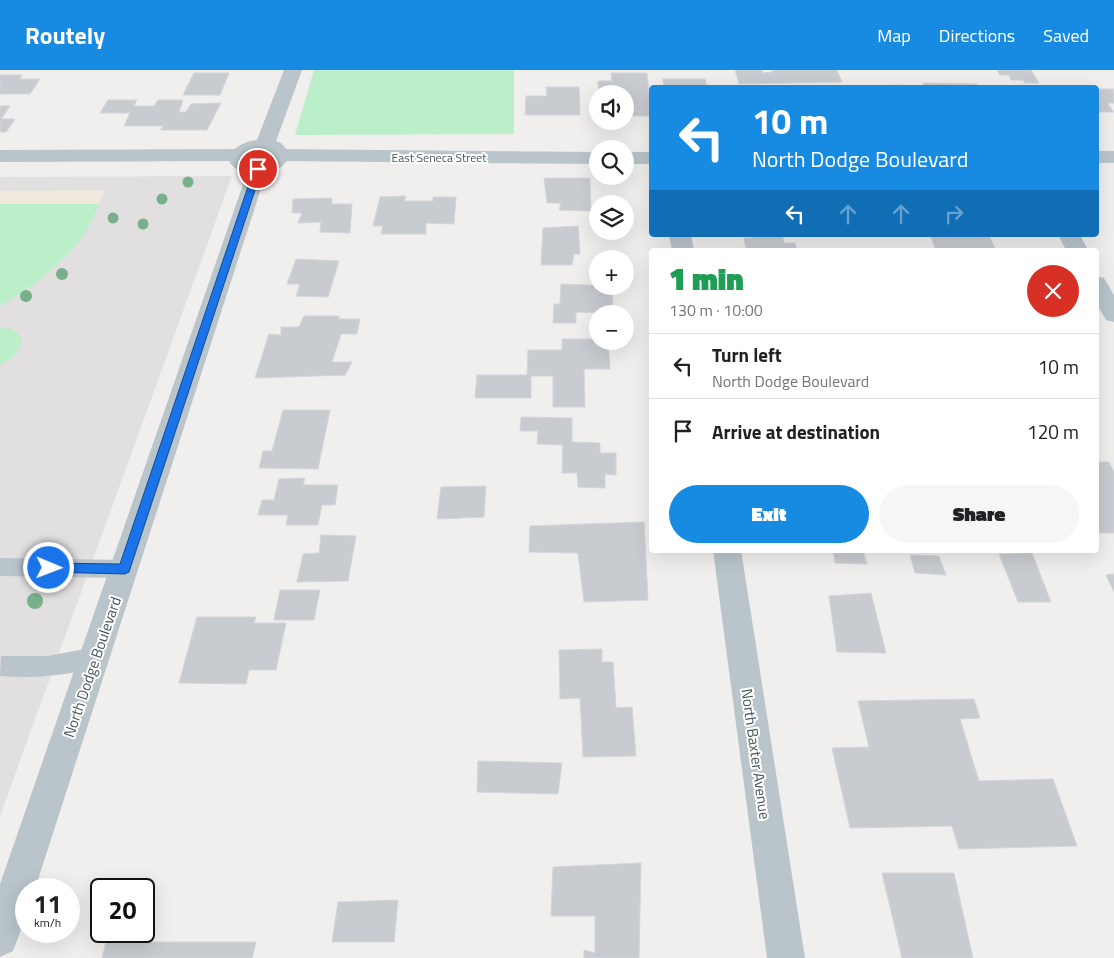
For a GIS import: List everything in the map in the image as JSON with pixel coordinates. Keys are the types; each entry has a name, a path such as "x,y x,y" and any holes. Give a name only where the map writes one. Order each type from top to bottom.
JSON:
{"street":[{"name":"North Dodge Boulevard","path":"0,938 125,569 261,156 292,70"},
{"name":"East Seneca Street","path":"0,156 589,158"},
{"path":"1099,157 1114,157"},
{"path":"634,158 649,158"},
{"path":"1099,288 1114,314"},
{"name":"North Baxter Avenue","path":"727,553 786,958"}],"lane":[{"path":"0,567 125,569"},
{"path":"1,666 48,666 95,658"}],"shaded area":[{"path":"232,176 0,816 0,177"}],"green space":[{"path":"314,70 514,70 514,134 295,135"},
{"path":"104,190 87,230 80,241 60,262 36,282 0,306 0,191"},
{"path":"0,327 17,333 21,338 21,343 14,355 0,365"}],"sand":[{"path":"104,190 99,204 0,204 0,191"}],"building":[{"path":"735,70 762,70 763,73 773,72 773,70 837,70 842,82 739,84"},
{"path":"997,70 1031,70 1039,83 1011,80 1009,75 1000,75"},
{"path":"194,73 229,73 220,95 183,95"},
{"path":"611,73 647,73 649,116 634,116 634,85 598,85 598,81 612,81"},
{"path":"0,75 22,75 20,79 40,79 30,94 0,94"},
{"path":"663,79 705,79 706,85 664,85"},
{"path":"923,83 978,85 924,85"},
{"path":"546,87 579,87 580,115 525,115 526,96 547,96"},
{"path":"1099,89 1113,89 1114,103 1107,103 1114,112 1099,112"},
{"path":"108,100 137,100 134,106 154,106 158,100 183,100 179,112 186,112 191,104 221,103 207,130 160,130 164,126 124,126 130,113 100,113"},
{"path":"0,106 10,106 1,119 15,119 6,132 0,132"},
{"path":"544,178 589,178 591,195 589,195 589,211 559,210 561,203 547,203"},
{"path":"406,196 404,201 433,201 433,197 456,197 454,224 426,223 426,234 381,234 383,226 373,226 380,197"},
{"path":"332,198 332,204 352,204 350,233 320,232 321,222 298,223 302,213 292,213 293,199"},
{"path":"578,226 580,254 574,254 572,265 541,265 543,228"},
{"path":"782,237 784,243 795,243 796,248 746,248 744,238"},
{"path":"931,237 990,237 995,248 935,248"},
{"path":"296,259 339,261 328,297 296,296 300,284 287,284"},
{"path":"561,284 589,285 589,295 612,295 613,305 589,305 589,312 576,312 576,323 553,323 554,304 560,304"},
{"path":"304,316 339,316 339,319 360,319 357,334 341,334 332,362 352,362 345,375 255,378 269,334 281,335 281,327 299,327"},
{"path":"562,339 589,339 589,350 609,350 610,369 584,369 585,407 553,407 553,376 531,376 531,398 475,398 477,375 527,375 528,350 562,350"},
{"path":"283,410 330,410 318,469 259,468 263,451 272,451"},
{"path":"521,417 572,418 572,442 600,443 600,453 616,453 616,475 605,474 605,488 578,487 577,473 562,473 563,445 537,444 538,431 520,431"},
{"path":"1099,462 1109,462 1114,472 1114,533 1099,533"},
{"path":"305,478 303,485 338,485 335,505 322,505 318,525 286,525 288,515 258,515 262,500 274,500 279,479"},
{"path":"486,486 484,517 437,519 441,487"},
{"path":"644,522 648,600 584,602 578,553 529,552 530,526"},
{"path":"321,535 356,536 348,581 297,582 303,554 319,553"},
{"path":"833,553 864,553 867,564 835,563"},
{"path":"1032,553 1051,602 1018,602 999,554"},
{"path":"910,555 939,556 946,575 915,573"},
{"path":"1114,574 1114,592 1106,575"},
{"path":"280,590 320,590 314,620 274,620"},
{"path":"871,593 886,653 837,652 829,596"},
{"path":"197,617 256,617 254,623 286,623 276,670 249,670 246,684 179,683"},
{"path":"602,649 602,662 613,662 616,708 632,707 636,756 583,757 580,698 560,699 559,650"},
{"path":"974,699 980,718 960,719 979,781 1053,779 1077,846 959,849 952,826 850,828 832,748 869,747 858,701"},
{"path":"478,761 562,763 558,794 477,792"},
{"path":"641,863 639,958 584,958 584,950 595,953 595,916 551,916 553,867"},
{"path":"882,873 954,873 973,958 902,958"},
{"path":"398,900 394,942 332,942 338,902"},
{"path":"256,942 252,958 102,958 106,943"}],"route":[{"path":"49,568 125,569 258,169"}]}
